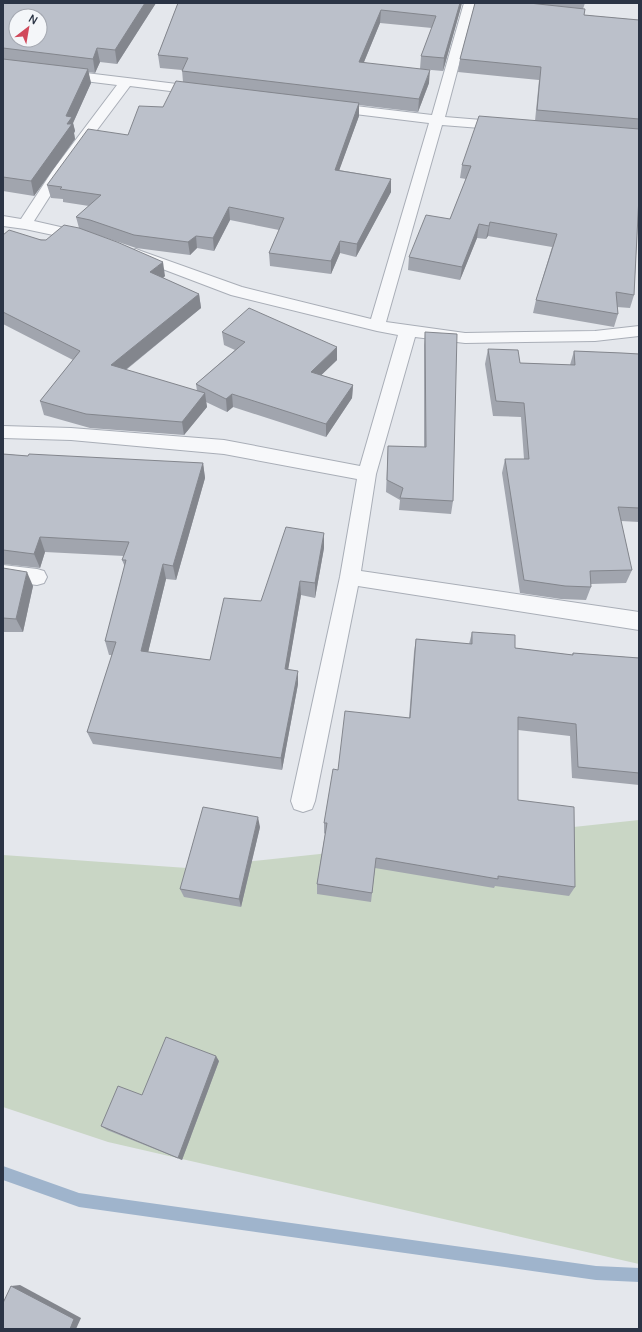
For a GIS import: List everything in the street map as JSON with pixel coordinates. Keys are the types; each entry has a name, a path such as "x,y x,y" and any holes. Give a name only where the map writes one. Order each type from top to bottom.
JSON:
{"street":[{"path":"464,3 484,5"},
{"path":"377,326 469,4"},
{"path":"3,67 212,93"},
{"path":"25,224 58,173 126,82"},
{"path":"320,106 437,120 522,128"},
{"path":"3,221 87,237 102,242"},
{"path":"124,250 237,291 377,326 408,331 465,338 595,336 639,331"},
{"path":"303,801 350,577 367,474 408,331"},
{"path":"3,432 71,434 224,447 367,474"},
{"path":"3,573 37,577"},
{"path":"350,577 639,621"}],"green space":[{"path":"639,820 639,1264 108,1142 3,1107 3,855 187,868"}],"building":[{"path":"3,3 145,3 115,50 97,48 93,59 3,48"},
{"path":"178,3 460,3 444,58 421,56 436,16 381,10 359,62 430,70 419,99 182,71 188,58 158,55"},
{"path":"475,3 529,3 585,9 584,15 639,20 639,119 537,110 541,67 460,59"},
{"path":"3,59 88,69 66,116 72,117 67,124 72,124 31,181 3,177"},
{"path":"176,81 359,103 335,170 391,179 357,244 340,241 331,261 269,253 284,218 229,207 213,238 196,236 188,242 134,235 90,220 76,217 101,195 60,189 62,187 47,185 88,129 128,135 139,106 163,107"},
{"path":"479,116 639,129 639,196 634,295 616,292 618,314 536,300 557,234 490,222 489,226 479,224 462,267 409,257 426,215 450,219 471,166 462,165"},
{"path":"64,225 79,228 117,242 163,262 150,272 199,294 111,365 205,393 182,422 86,414 40,401 80,351 3,312 3,235 9,230 41,240 46,240"},
{"path":"249,308 337,347 311,372 353,385 326,424 232,394 226,399 196,384 245,342 222,332"},
{"path":"425,332 457,334 453,501 400,498 403,488 387,480 388,446 426,447"},
{"path":"488,349 518,350 520,363 575,365 574,351 639,354 639,508 618,507 632,570 590,571 591,587 565,586 524,580 505,459 529,459 524,403 496,401"},
{"path":"3,454 203,463 173,566 163,564 141,651 210,660 224,598 261,601 286,527 324,533 315,583 300,581 285,669 298,671 281,758 87,732 116,642 105,641 126,560 122,560 129,542 40,537 34,554 3,550"},
{"path":"3,568 27,572 16,619 3,618"},
{"path":"472,632 515,635 515,648 573,655 573,653 639,658 639,773 578,767 576,724 518,717 518,800 574,807 575,887 498,876 498,879 376,858 372,893 317,884 327,823 324,823 333,769 338,770 345,711 410,718 416,639 472,644"},
{"path":"203,807 258,817 239,899 180,889"},
{"path":"166,1037 216,1056 178,1158 101,1126 118,1086 142,1095"},
{"path":"11,1286 74,1319 70,1329 3,1329 3,1303"}],"waterway":[{"path":"3,1173 79,1200 596,1273 639,1275"}]}
